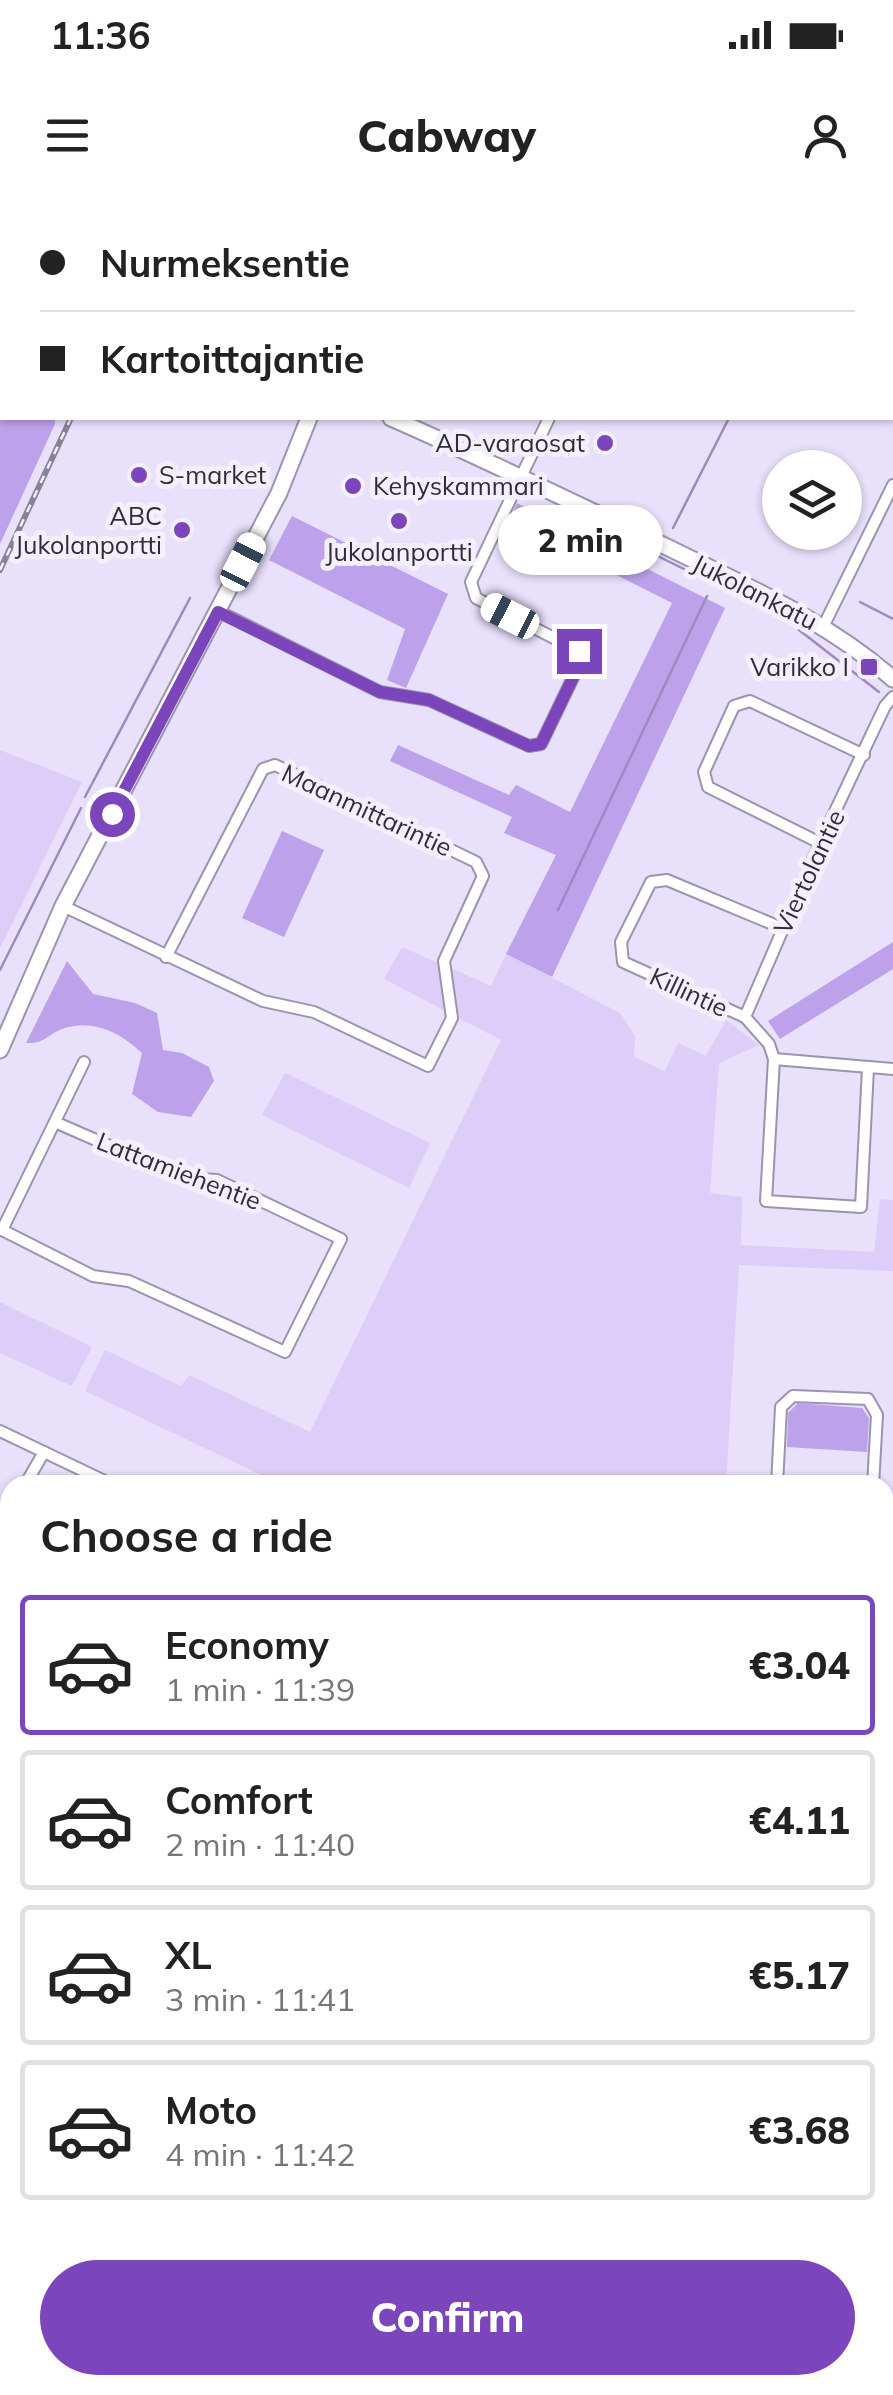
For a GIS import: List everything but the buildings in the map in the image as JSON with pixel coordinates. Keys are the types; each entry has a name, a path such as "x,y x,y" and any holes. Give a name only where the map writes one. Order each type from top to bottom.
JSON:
{"street":[{"path":"0,1050 63,906 279,492 307,420"},
{"name":"Jukolankatu","path":"395,420 522,477 824,625 893,679"},
{"path":"218,612 380,692 429,700 529,746 541,744 581,661 579,651 476,598 471,582 548,420"},
{"path":"824,625 893,485"},
{"name":"Viertolantie","path":"744,1018 820,843 893,696"},
{"path":"820,843 708,788 704,772 734,706 750,702 864,755"},
{"name":"Maanmittarintie","path":"63,906 166,957 263,1001 314,1012 428,1066 452,1018 444,961 483,876 476,862 275,765 263,769 166,957"},
{"name":"Killintie","path":"744,1018 623,962 622,942 651,882 667,880 782,928"},
{"path":"744,1018 769,1044 774,1059 766,1201 861,1207 868,1068"},
{"path":"774,1059 893,1069"},
{"name":"Lattamiehentie","path":"57,1123 182,1178 217,1180 340,1239 286,1352 129,1281 92,1276 1,1230 84,1062"},
{"path":"778,1475 781,1407 793,1396 868,1399 877,1414 874,1475"},
{"path":"0,1432 92,1475"},
{"path":"31,1475 44,1452"}],"shaded area":[{"path":"0,420 55,420 55,424 0,544"},
{"path":"517,503 725,608 552,977 506,954 556,855 504,833 512,817 390,761 398,745 509,795 516,785 570,812 672,603 509,521"},
{"path":"292,516 448,594 406,688 387,680 405,629 269,560"},
{"path":"0,750 82,782 0,948"},
{"path":"282,831 324,850 284,937 242,918"},
{"path":"893,942 893,969 780,1039 768,1021"},
{"path":"402,947 491,986 506,954 620,1013 635,1036 634,1057 665,1071 678,1043 706,1056 726,1020 759,1045 719,1063 710,1193 742,1197 741,1245 874,1252 880,1199 893,1200 893,1271 739,1265 727,1475 261,1475 85,1391 105,1350 181,1386 189,1375 310,1432 501,1040 384,979"},
{"path":"67,961 93,994 135,1003 157,1013 163,1050 182,1053 209,1067 214,1081 191,1117 158,1112 132,1094 142,1053 105,1029 73,1026 41,1041 26,1043"},
{"path":"285,1073 430,1143 409,1188 262,1115"},
{"path":"0,1302 92,1347 72,1386 0,1353"},
{"path":"798,1403 862,1408 869,1418 867,1452 787,1447 788,1413"}],"waterway":[{"path":"673,528 728,420"},
{"path":"591,523 785,619"},
{"path":"558,910 707,596"},
{"path":"85,797 190,598"},
{"path":"860,602 893,619"},
{"path":"799,630 879,692"},
{"path":"0,970 81,808"}],"railway":[{"path":"0,570 70,420"}],"place":[{"name":"AD-varaosat","path":"605,443"},
{"name":"S-market","path":"139,475"},
{"name":"Kehyskammari","path":"353,486"},
{"name":"Jukolanportti","path":"399,521"},
{"name":"ABC Jukolanportti","path":"182,530"},
{"name":"Varikko I","path":"869,667"}],"route":[{"path":"112,814 218,612 380,692 429,700 529,746 541,744 581,661 579,651"}]}
